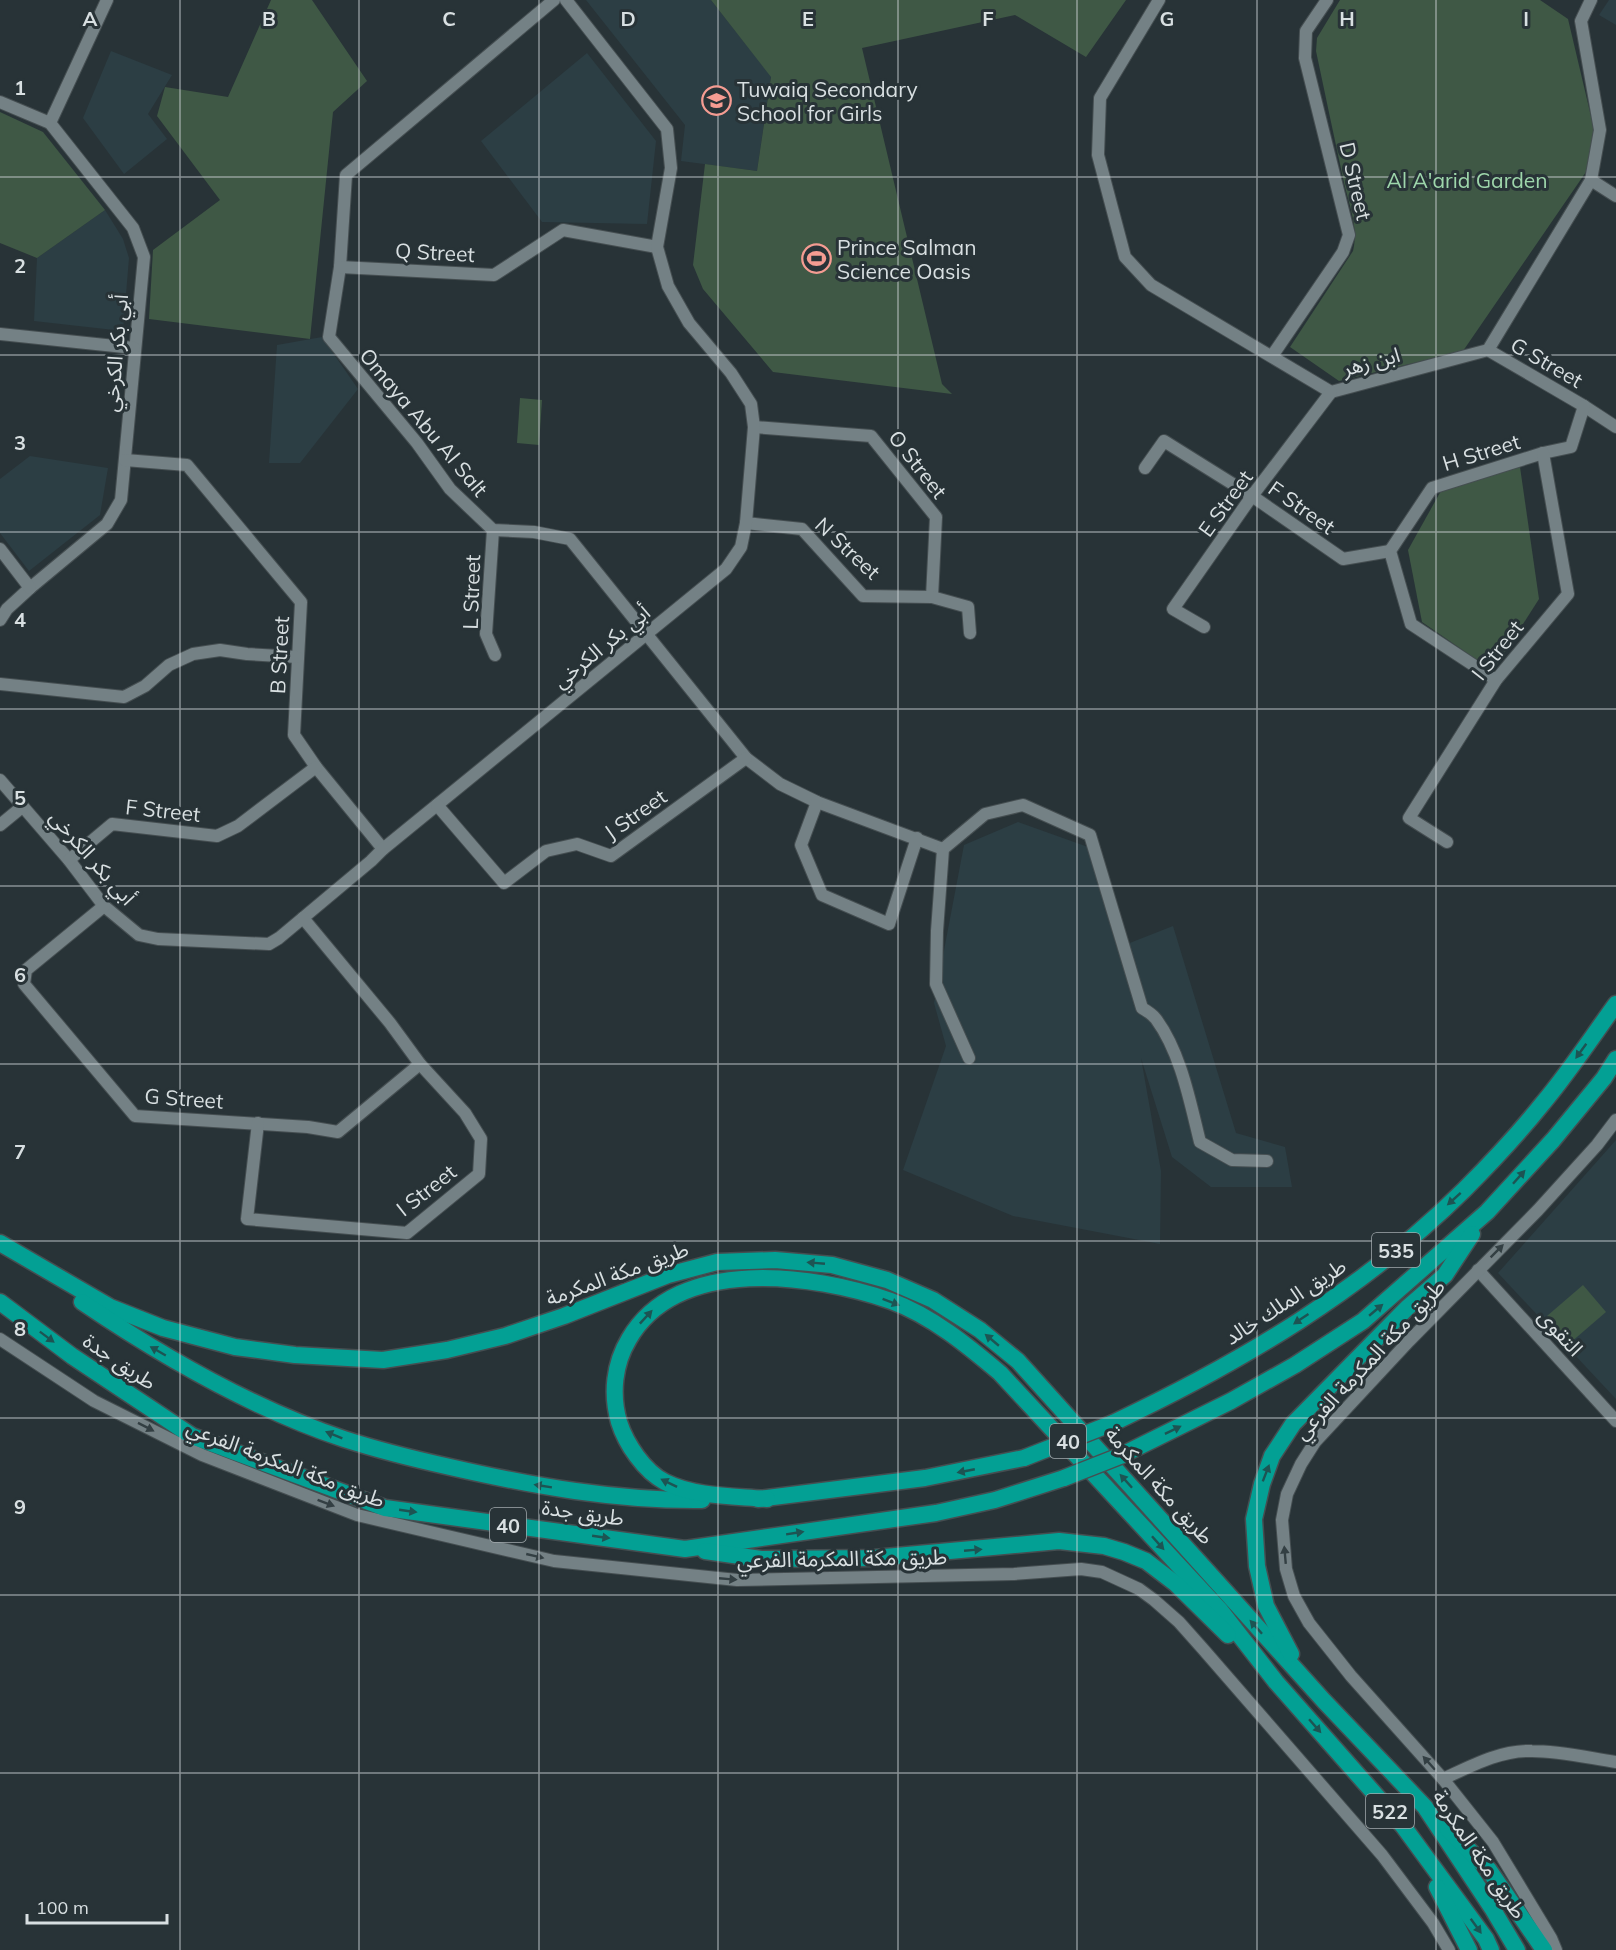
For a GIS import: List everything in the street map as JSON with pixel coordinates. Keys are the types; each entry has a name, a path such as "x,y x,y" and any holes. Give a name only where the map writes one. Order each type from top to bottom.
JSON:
{"highway":[{"name":"طريق الملك خالد","path":"1024,1458 1113,1423 1180,1391 1278,1335 1363,1277 1464,1190 1544,1103 1616,1004"},
{"name":"535","path":"1120,1456 1231,1401 1295,1365 1363,1320 1487,1212 1568,1122 1604,1078 1616,1059"},
{"path":"1324,1701 1284,1643 1266,1606 1257,1566 1254,1519 1262,1484 1272,1456 1293,1424 1407,1308 1445,1275 1487,1212"},
{"name":"طريق جدة","path":"0,1245 122,1329 195,1372 269,1409 343,1439 507,1480 602,1495 671,1500 767,1499 925,1478 1024,1458"},
{"name":"طريق مكة المكرمة","path":"0,1245 110,1307 163,1328 235,1347 295,1355 383,1360 447,1350 505,1336 564,1316 668,1275 717,1262 775,1260 832,1265 887,1280 933,1300 980,1330 1018,1361 1324,1701 1425,1807 1517,1950"},
{"name":"طريق مكة المكرمة","path":"767,1499 689,1491 664,1481 643,1464 624,1436 616,1409 615,1381 620,1354 635,1329 651,1311 702,1284 776,1278 814,1282 857,1291 893,1302 963,1341 1000,1373 1220,1610 1276,1682 1403,1826 1486,1939 1491,1950"},
{"name":"طريق جدة","path":"0,1302 72,1356 192,1436 385,1508 685,1549 936,1513 995,1500 1064,1478 1120,1456"},
{"path":"685,1549 761,1559 874,1558 1059,1541 1104,1546 1146,1561 1176,1584 1276,1682"},
{"path":"1425,1807 1489,1870 1544,1950"},
{"path":"1403,1826 1469,1950"}],"street":[{"path":"50,123 107,0"},
{"name":"Omaya Abu Al Salt","path":"493,530 450,489 417,443 328,337 340,267 346,175 554,0"},
{"name":"أبي بكر الكرخي","path":"0,780 69,860 104,906 139,935 158,939 269,944 726,569 741,547 746,524 754,427 751,404 731,373 689,323 668,286 657,248 671,168 667,129 566,0"},
{"name":"ابن زهر","path":"1159,0 1100,98 1098,155 1125,257 1150,285 1331,392 1488,350"},
{"name":"D Street","path":"1272,356 1343,252 1349,235 1305,58 1306,31 1327,0"},
{"path":"1488,350 1592,180 1600,130 1581,21 1591,0"},
{"name":"أبي بكر الكرخي","path":"0,102 50,123 133,228 144,257 121,500 107,524 30,588 7,609 0,620"},
{"path":"1592,180 1616,196"},
{"name":"Q Street","path":"340,267 494,275 563,230 657,248"},
{"path":"0,334 134,348"},
{"name":"G Street","path":"1488,350 1616,427"},
{"name":"E Street","path":"1204,627 1173,609 1252,496 1331,392"},
{"name":"H Street","path":"1390,551 1432,488 1543,453 1571,447 1584,406"},
{"name":"O Street","path":"754,427 871,436 936,517 932,597"},
{"name":"F Street","path":"1145,468 1164,441 1252,496 1343,559 1390,551"},
{"name":"I Street","path":"1448,842 1409,818 1496,680 1568,594 1543,453"},
{"name":"B Street","path":"125,460 187,465 301,602 294,735 316,767 383,849"},
{"name":"N Street","path":"746,524 802,529 863,596 932,597 968,607 970,633"},
{"path":"493,530 534,532 570,538 746,758 780,784 817,802 943,849"},
{"name":"L Street","path":"493,530 486,634 495,655"},
{"path":"0,549 30,588"},
{"path":"1390,551 1411,624 1496,680"},
{"path":"0,684 124,696 145,686 169,665 193,654 220,650 297,657"},
{"name":"J Street","path":"437,805 504,883 546,851 577,844 611,856 746,758"},
{"name":"F Street","path":"69,860 112,824 217,836 238,826 316,767"},
{"path":"817,802 801,845 822,895 889,924 917,838"},
{"path":"969,1058 936,984 943,849 985,814 1023,805 1090,835 1142,1008 1156,1018 1170,1043 1186,1084 1200,1142 1232,1160 1267,1161"},
{"path":"0,825 22,807"},
{"name":"G Street","path":"104,906 26,970 24,984 135,1116 258,1123 338,1132 420,1064"},
{"name":"I Street","path":"258,1123 247,1219 407,1233 479,1174 481,1139 465,1113 420,1064 390,1023 303,918"},
{"name":"طريق مكة المكرمة الفرعي","path":"1556,1950 1551,1938 1492,1842 1443,1779 1352,1676 1309,1623 1294,1596 1286,1569 1282,1520 1287,1494 1301,1464 1315,1442 1538,1210 1597,1145 1616,1120"},
{"name":"التقوى","path":"1478,1270 1616,1421"},
{"name":"طريق مكة المكرمة الفرعي","path":"0,1339 94,1401 202,1455 357,1515 554,1561 737,1581 1014,1575 1081,1569 1102,1572 1122,1580 1154,1600 1179,1622 1203,1649 1382,1855 1449,1950"},
{"path":"1443,1779 1485,1760 1532,1751 1616,1762"}],"shaded area":[{"name":"Tuwaiq Secondary School for Girls","path":"586,0 711,0 771,76 757,171 681,161 685,125"},
{"path":"1609,0 1616,0 1616,25 1599,15"},
{"path":"111,51 172,75 148,114 167,139 124,174 83,118"},
{"path":"587,53 656,141 647,224 542,222 481,141"},
{"path":"105,210 123,239 129,258 123,331 34,321 37,258"},
{"path":"322,337 358,389 300,463 269,463 277,345"},
{"path":"30,456 108,468 100,515 29,571 0,533 0,479"},
{"path":"1018,822 1088,847 1117,948 1173,926 1236,1133 1285,1147 1292,1187 1211,1187 1172,1157 1141,1058 1161,1171 1160,1244 1013,1216 903,1170 946,1046 934,1003 964,845"},
{"path":"1616,1140 1616,1399 1498,1273"}],"green space":[{"path":"271,0 312,0 367,81 333,112 310,339 149,319 153,250 220,200 157,116 165,87 228,97"},
{"path":"711,0 1126,0 1086,57 1015,15 862,48 942,384 952,394 773,372 703,289 693,265 705,164 757,171 771,77"},
{"name":"Al A'arid Garden","path":"1340,0 1540,0 1568,19 1594,129 1588,169 1463,351 1339,381 1290,347 1353,251 1355,233 1352,215 1316,51 1317,38"},
{"path":"0,112 43,132 105,210 37,258 0,243"},
{"path":"520,398 542,400 539,445 517,443"},
{"path":"1520,467 1539,599 1493,671 1422,622 1408,550 1442,489"},
{"path":"1583,1285 1606,1312 1570,1343 1547,1316"}],"place":[{"name":"Tuwaiq Secondary School for Girls","path":"716,101"},
{"name":"Prince Salman Science Oasis","path":"816,259"}]}
